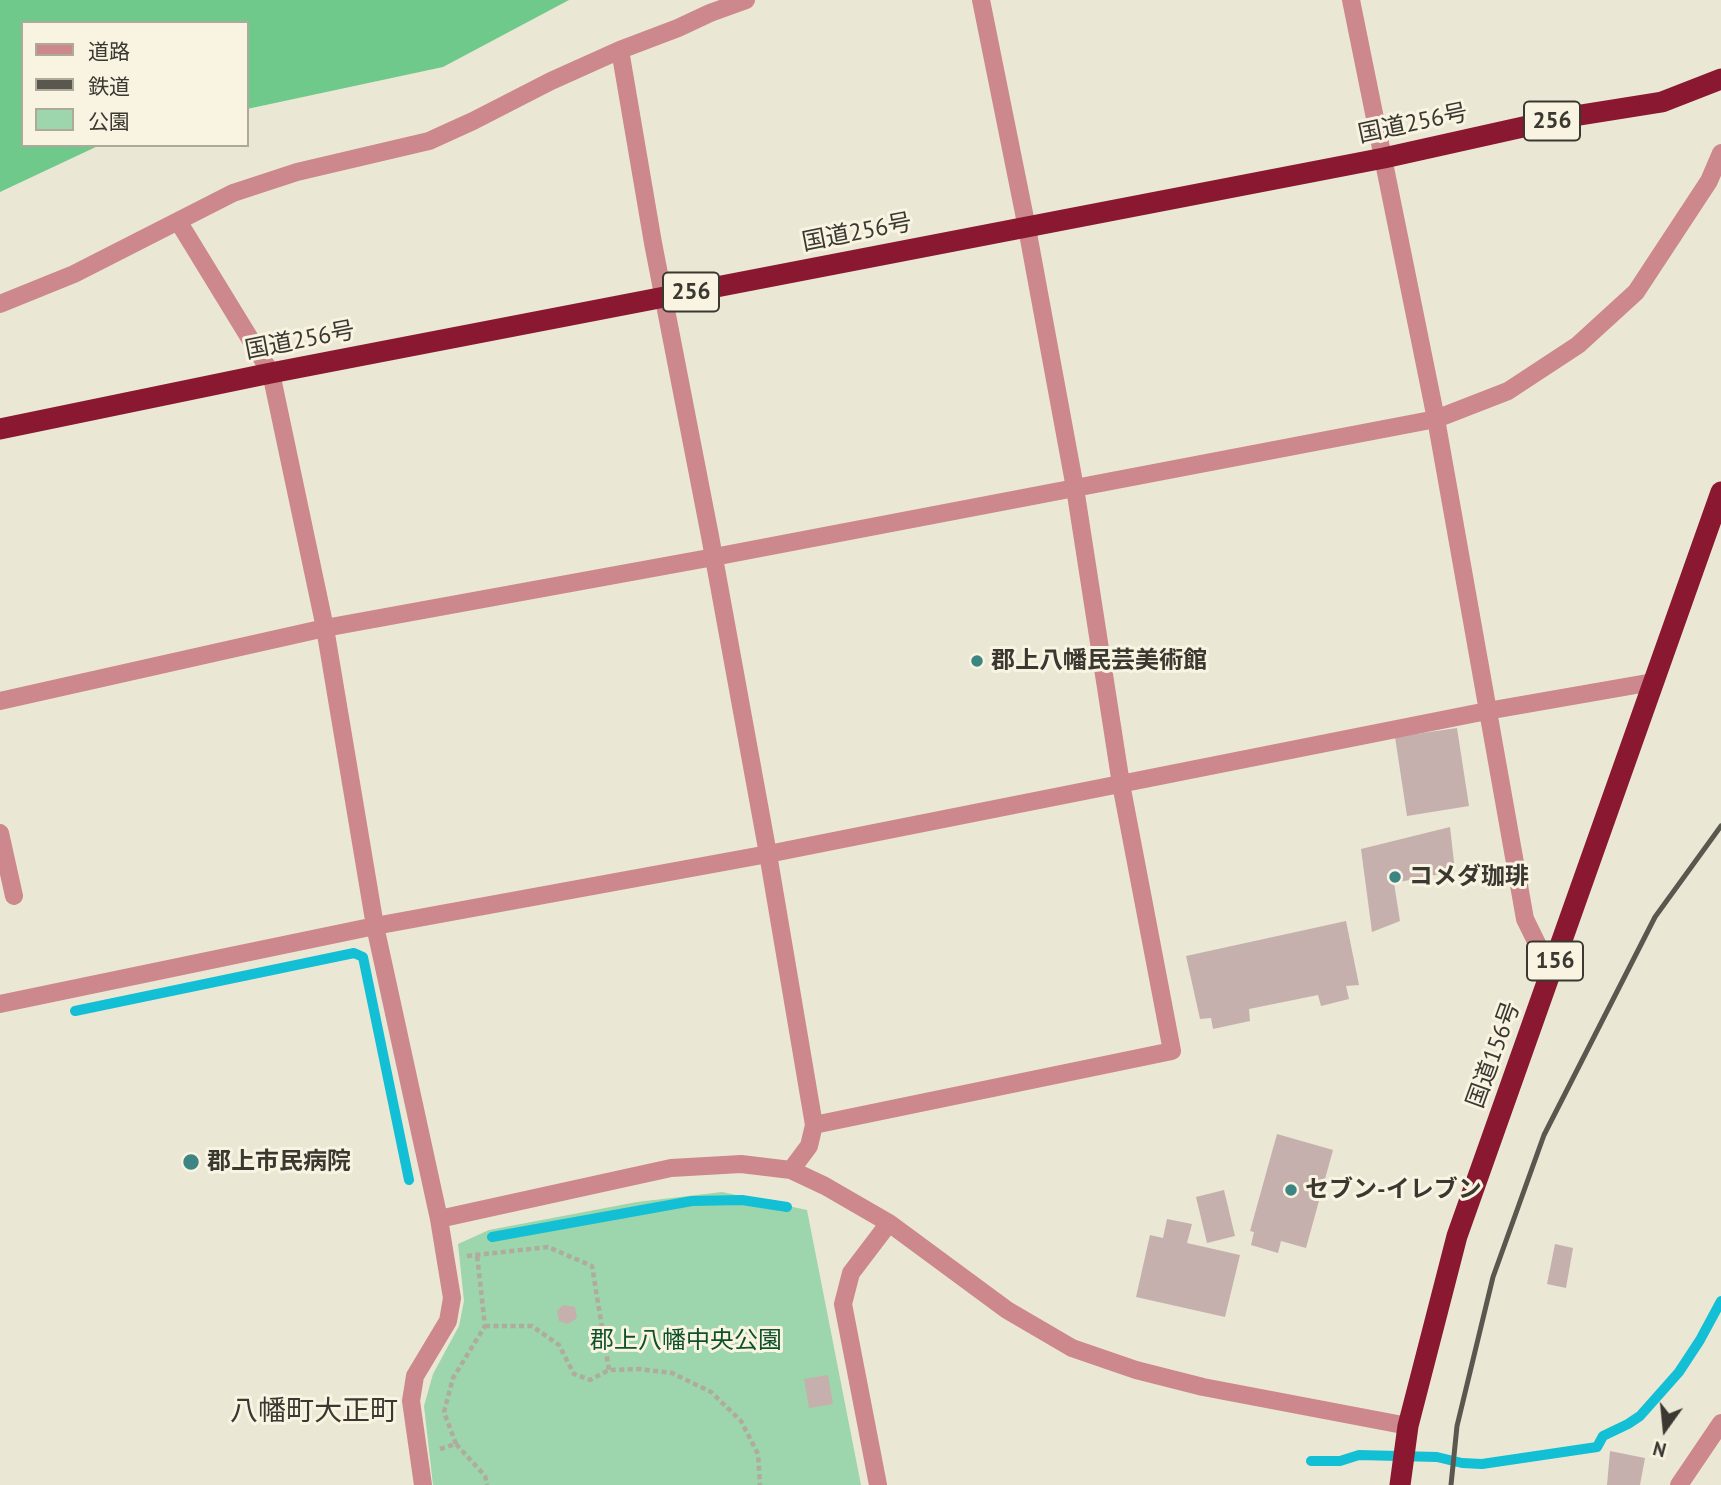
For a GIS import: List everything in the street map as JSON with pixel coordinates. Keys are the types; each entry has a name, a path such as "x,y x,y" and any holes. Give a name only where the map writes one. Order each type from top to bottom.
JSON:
{"highway":[{"name":"国道256号","path":"0,429 271,373 1384,158 1568,117 1662,102 1720,84"},
{"name":"国道156号","path":"1401,1481 1407,1431 1457,1236 1721,492"}],"street":[{"path":"0,304 74,274 233,193 297,172 429,141 620,50 746,0"},
{"path":"814,1125 1172,1051 1121,784 1075,488 981,0"},
{"path":"1351,0 1436,419 1525,919 1551,972"},
{"path":"620,50 768,855 814,1125 809,1146 791,1170"},
{"path":"0,701 325,628 714,558 1436,419 1508,391 1578,345 1636,292 1709,181 1721,153"},
{"path":"178,221 271,373 325,628 375,926 439,1219 452,1298 448,1321 415,1377 411,1401 423,1485"},
{"path":"0,1004 375,926 768,855 1487,711 1653,682"},
{"path":"0,833 14,897"},
{"path":"439,1219 671,1168 741,1164 791,1170 825,1186 889,1223 1007,1310 1072,1348 1136,1370 1203,1387 1407,1431"},
{"path":"878,1485 843,1304 851,1273 889,1223"},
{"path":"1679,1485 1721,1423"}],"path":[{"path":"446,1259 548,1247 592,1266 609,1370"},
{"path":"477,1255 485,1326 453,1378 443,1412 456,1444 485,1476 487,1485"},
{"path":"485,1326 532,1326 559,1345 574,1374 590,1380 609,1370 639,1369 672,1373 711,1392 741,1421 758,1454 760,1485"},
{"path":"418,1454 456,1444"}],"green space":[{"path":"0,0 569,0 443,67 248,109 248,21 21,21 21,147 96,147 0,192"},
{"name":"郡上八幡中央公園","path":"722,1192 807,1210 861,1485 433,1485 424,1406 433,1374 459,1326 464,1301 458,1244 489,1230 637,1202"}],"building":[{"path":"1457,728 1469,806 1407,816 1395,737"},
{"name":"コメダ珈琲","path":"1450,827 1455,871 1394,883 1400,921 1372,932 1361,849"},
{"path":"1346,921 1359,985 1346,986 1349,999 1321,1006 1318,995 1249,1009 1250,1021 1213,1029 1211,1018 1200,1019 1186,956"},
{"name":"セブン-イレブン","path":"1277,1134 1333,1150 1306,1248 1281,1241 1278,1253 1251,1245 1254,1232 1250,1231"},
{"path":"1224,1190 1235,1236 1207,1243 1196,1197"},
{"path":"1167,1219 1192,1224 1187,1243 1240,1255 1225,1317 1136,1297 1150,1235 1163,1238"},
{"path":"1555,1244 1573,1248 1566,1288 1547,1284"},
{"path":"563,1305 575,1307 577,1318 568,1324 559,1321 557,1311"},
{"path":"828,1375 833,1404 809,1408 804,1379"},
{"path":"1610,1451 1645,1458 1640,1485 1607,1485"}],"waterway":[{"path":"75,1011 354,953 363,957 409,1180"},
{"path":"492,1237 692,1201 742,1200 787,1207"},
{"path":"1311,1461 1340,1461 1359,1455 1437,1457 1482,1464 1597,1447 1603,1436 1640,1416 1679,1372 1721,1301"}],"railway":[{"path":"1451,1485 1457,1426 1493,1277 1544,1135 1655,917 1721,826"}],"place":[{"name":"郡上八幡民芸美術館","path":"977,661"},
{"name":"コメダ珈琲","path":"1395,877"},
{"name":"郡上市民病院","path":"191,1162"},
{"name":"セブン-イレブン","path":"1291,1190"}],"district":[{"name":"八幡町大正町","path":"314,1412"}]}
